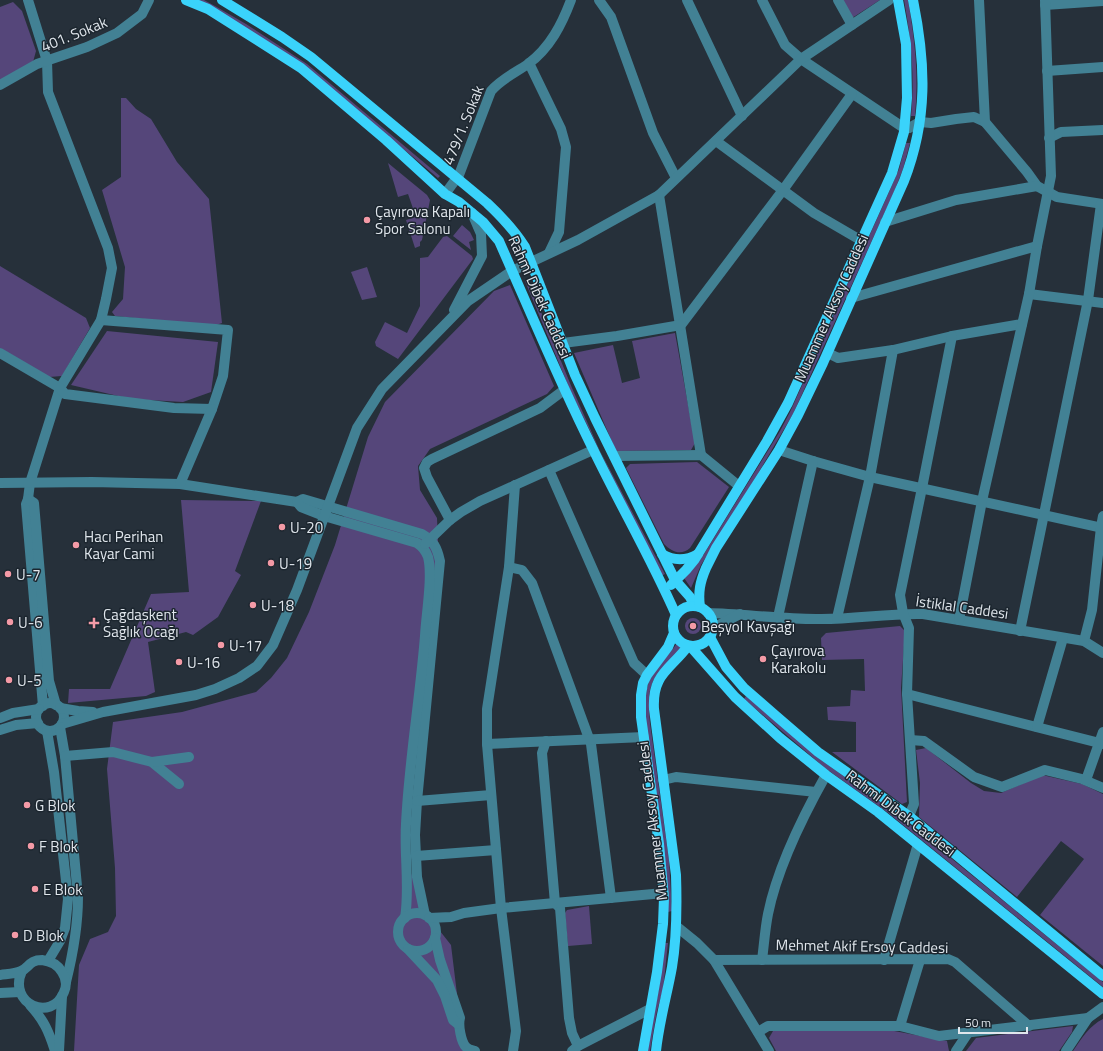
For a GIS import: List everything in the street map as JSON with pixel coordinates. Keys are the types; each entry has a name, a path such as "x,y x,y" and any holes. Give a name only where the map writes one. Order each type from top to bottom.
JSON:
{"main road":[{"name":"Rahmi Dibek Caddesi","path":"186,0 208,9 301,68 386,140 445,194 459,202 491,230 499,241 564,390 676,615"},
{"name":"Rahmi Dibek Caddesi","path":"222,0 282,37 311,57 487,203 510,226 524,247 578,382 675,580 712,618 711,633 726,667 744,688 818,752 909,816 1103,976"},
{"path":"665,591 691,565 788,403 892,174 904,128 907,98 907,59 904,28 898,0"},
{"name":"Muammer Aksoy Caddesi","path":"701,608 698,592 700,582 706,568 716,548 779,450 810,392 911,161 920,122 923,95 920,35 913,0"},
{"path":"662,554 669,558 678,560 691,558 698,554"},
{"path":"643,1051 657,972 662,932 664,893 660,851 640,705 643,683 647,675 668,647 674,633 672,625 676,615 682,608 701,608"},
{"name":"Rahmi Dibek Caddesi","path":"674,633 682,643 689,646 747,709 785,743 826,775 878,812 1103,994"},
{"path":"689,646 701,644 711,633"},
{"name":"Muammer Aksoy Caddesi","path":"656,1051 672,965 677,910 676,875 654,709 654,693 656,685 665,671 689,646"}],"street":[{"path":"28,0 47,61 48,92 108,248 112,268 101,320 60,388 30,483 26,504 41,707 36,718 40,726 47,731 51,731 61,726 103,712 202,693 215,689 239,678 257,666 273,645 297,590 357,428 382,390 468,301 512,270 578,240 659,194 801,59 889,0"},
{"name":"401. Sokak","path":"0,85 37,64 87,47 117,33 142,14 149,0"},
{"name":"479/1. Sokak","path":"445,194 459,175 491,91 498,83 529,63 548,45 563,21 571,0"},
{"path":"600,0 611,17 654,133 676,178"},
{"path":"687,0 742,116"},
{"path":"762,0 785,45 801,59 904,128 909,128 920,122 930,123 956,118 974,117 985,122 1037,186 1057,197 1102,204 1088,300 1020,631"},
{"path":"838,0 852,25"},
{"path":"979,0 985,122"},
{"path":"959,620 982,501 1029,294 1048,193 1050,176 1045,3 1103,1"},
{"path":"529,63 560,129 566,147 559,232 549,253"},
{"path":"1047,71 1103,67"},
{"path":"563,343 617,336 681,325 784,190 852,94"},
{"path":"1049,138 1061,132 1103,130"},
{"path":"716,141 814,213 862,240"},
{"path":"885,222 956,200 1037,186"},
{"path":"659,194 701,455"},
{"path":"447,322 482,256 481,234 472,213"},
{"path":"852,298 1037,246"},
{"path":"1029,294 1103,303"},
{"path":"101,320 228,330 223,376 212,409 180,484"},
{"path":"828,352 838,358 893,350 952,336 1022,324"},
{"path":"909,816 914,804 907,694 909,628 903,613 900,595 952,336"},
{"path":"837,618 870,477 893,350"},
{"path":"0,353 60,388 65,394 174,408 212,409"},
{"path":"450,520 427,477 424,468 427,462 432,458 540,408 564,390"},
{"path":"422,546 450,520 480,501 593,450"},
{"path":"779,450 870,477 1102,528"},
{"path":"614,456 701,455 739,486"},
{"path":"778,617 813,461"},
{"path":"550,470 634,663 647,675"},
{"path":"0,483 92,482 180,484 297,502 301,507 311,506 339,515 422,546 428,557 430,570 424,643 407,799 405,845 407,898 405,918"},
{"path":"513,1051 516,1031 501,908 487,744 486,709 510,567 515,485"},
{"path":"311,506 332,493"},
{"path":"332,493 339,515"},
{"path":"28,499 34,503 49,681 58,706 64,716 61,726 78,897 78,919 72,961 62,996 51,1006 43,1008 29,1004"},
{"path":"311,506 321,526"},
{"path":"321,526 339,515 422,534 435,544 440,561 417,801 417,878 427,917 435,928 435,936 440,960 460,1018 458,1024 464,1045 468,1049 475,1051"},
{"path":"1084,641 1092,610 1103,516"},
{"path":"510,567 522,570 532,583 590,744 611,898"},
{"name":"İstiklal Caddesi","path":"701,608 740,614 816,620 903,613 923,614 1084,641 1103,654"},
{"path":"1092,610 1103,611"},
{"path":"711,633 740,614"},
{"path":"1037,727 1062,638"},
{"path":"907,694 1101,743"},
{"path":"0,718 13,713 52,704 78,711 103,712"},
{"path":"0,730 16,725 38,723"},
{"path":"47,731 54,772 68,899 65,928 60,941 48,961"},
{"path":"1086,780 1101,743 1103,732"},
{"path":"487,744 644,737"},
{"path":"910,740 924,741 974,777 1002,788 1045,770 1086,780 1103,788"},
{"path":"546,741 542,753 556,903 560,908 569,1018 575,1049 650,1009"},
{"path":"65,756 113,752 152,762 188,757"},
{"path":"152,762 179,784"},
{"path":"762,960 768,915 775,888 796,835 816,792 826,775"},
{"path":"663,780 676,777 816,792"},
{"path":"417,801 491,795"},
{"path":"884,960 918,844"},
{"path":"416,856 496,850"},
{"path":"458,1024 453,1020 445,996 437,980 400,942 398,937 399,926 405,918 414,914 427,917 451,918 464,913 501,908 664,893"},
{"path":"408,949 419,951 424,950 432,943 435,936 451,918"},
{"path":"676,926 697,943 714,960 769,1051"},
{"name":"Mehmet Akif Ersoy Caddesi","path":"714,960 948,959 955,962 1029,1026"},
{"path":"55,1051 48,1027 37,1012 23,999 18,985 19,978 22,971 27,966 40,960 48,961 60,969 66,982"},
{"path":"900,1026 920,960"},
{"path":"0,975 22,971"},
{"path":"0,993 20,992"},
{"path":"60,1051 62,996"},
{"path":"1066,1051 1088,1018 1103,1007"},
{"path":"758,1032 768,1026 900,1026 939,1036 1088,1018"},
{"path":"956,1051 968,1033"}],"shaded area":[{"path":"196,0 204,0 215,6 246,24 307,64 440,176 438,178 309,70"},
{"path":"840,0 880,0 852,18"},
{"path":"904,0 908,0 913,30 917,86 915,116 911,116 913,87 912,58"},
{"path":"13,2 22,11 36,51 33,62 0,81 0,7"},
{"path":"121,98 126,98 136,109 151,119 177,162 209,199 222,323 213,326 115,316 112,312 123,299 125,267 102,190 121,177"},
{"path":"906,143 910,143 903,169 894,192 793,414 701,565 691,588 684,578 704,554 780,431 790,412 899,169"},
{"path":"388,163 427,195 430,200 422,240 420,242 420,246 415,248 406,220 416,217 408,194 398,197"},
{"path":"462,225 470,232 474,240 469,242 471,250 453,236"},
{"path":"447,236 472,256 473,259 398,359 376,346 375,342 385,322 407,333 420,306 420,258 428,257 443,237"},
{"path":"0,266 86,318 90,328 62,376 49,377 0,348"},
{"path":"367,267 377,297 362,300 351,272"},
{"path":"528,280 572,388 600,451 665,574 661,576 570,390 525,281"},
{"path":"510,285 554,386 547,394 430,449 418,466 420,490 437,518 438,541 404,854 425,912 451,945 464,1051 74,1051 79,965 90,939 108,932 116,916 115,868 107,769 113,722 182,712 256,692 271,678 287,658 309,612 335,545 368,437 385,402 494,291"},
{"path":"107,331 218,342 211,392 183,402 131,399 71,385"},
{"path":"675,333 695,443 691,450 616,451 574,353 613,345 622,383 640,378 632,341"},
{"path":"697,462 729,487 690,548 683,552 677,552 673,551 664,544 626,468 630,464"},
{"path":"181,500 261,501 235,571 241,575 218,617 193,635 186,632 148,642 155,692 146,696 68,703 69,689 110,689 151,594 189,592"},
{"path":"693,618 700,623 701,626 696,633 693,634 686,629 685,626 690,619"},
{"path":"900,626 905,631 901,688 907,802 902,804 832,752 856,752 856,722 828,720 827,707 850,706 851,690 865,691 864,659 822,660 821,638 826,633"},
{"path":"677,643 685,648 659,672 651,687 649,697 650,723 669,860 672,911 668,912 646,722 646,697 651,676 655,669"},
{"path":"746,696 821,760 898,815 1103,982 1103,987 887,812 825,768 744,699"},
{"path":"926,748 971,783 984,791 1001,793 1042,775 1082,784 1103,794 1103,966 1040,915 1084,859 1061,841 1017,897 919,817 920,783 916,750"},
{"path":"589,906 592,944 568,946 565,913 567,910"},
{"path":"665,943 668,943 663,990 657,1011 650,1051 647,1051 658,993"},
{"path":"1103,1019 1103,1051 1073,1051 1090,1029"},
{"path":"1073,1026 1072,1032 1059,1051 966,1051 976,1038"},
{"path":"889,1030 947,1041 949,1051 776,1051 769,1038 773,1031"}],"place":[{"name":"Çayırova Kapalı Spor Salonu","path":"367,220"},
{"name":"U-20","path":"282,527"},
{"name":"Hacı Perihan Kayar Cami","path":"76,545"},
{"name":"U-19","path":"271,563"},
{"name":"U-7","path":"8,574"},
{"name":"U-18","path":"253,605"},
{"name":"U-6","path":"10,622"},
{"name":"Çağdaşkent Sağlık Ocağı","path":"94,623"},
{"name":"Beşyol Kavşağı","path":"693,626"},
{"name":"U-17","path":"221,645"},
{"name":"Çayırova Karakolu","path":"763,659"},
{"name":"U-16","path":"179,662"},
{"name":"U-5","path":"9,680"},
{"name":"G Blok","path":"27,805"},
{"name":"F Blok","path":"31,846"},
{"name":"E Blok","path":"35,889"},
{"name":"D Blok","path":"15,935"}]}
